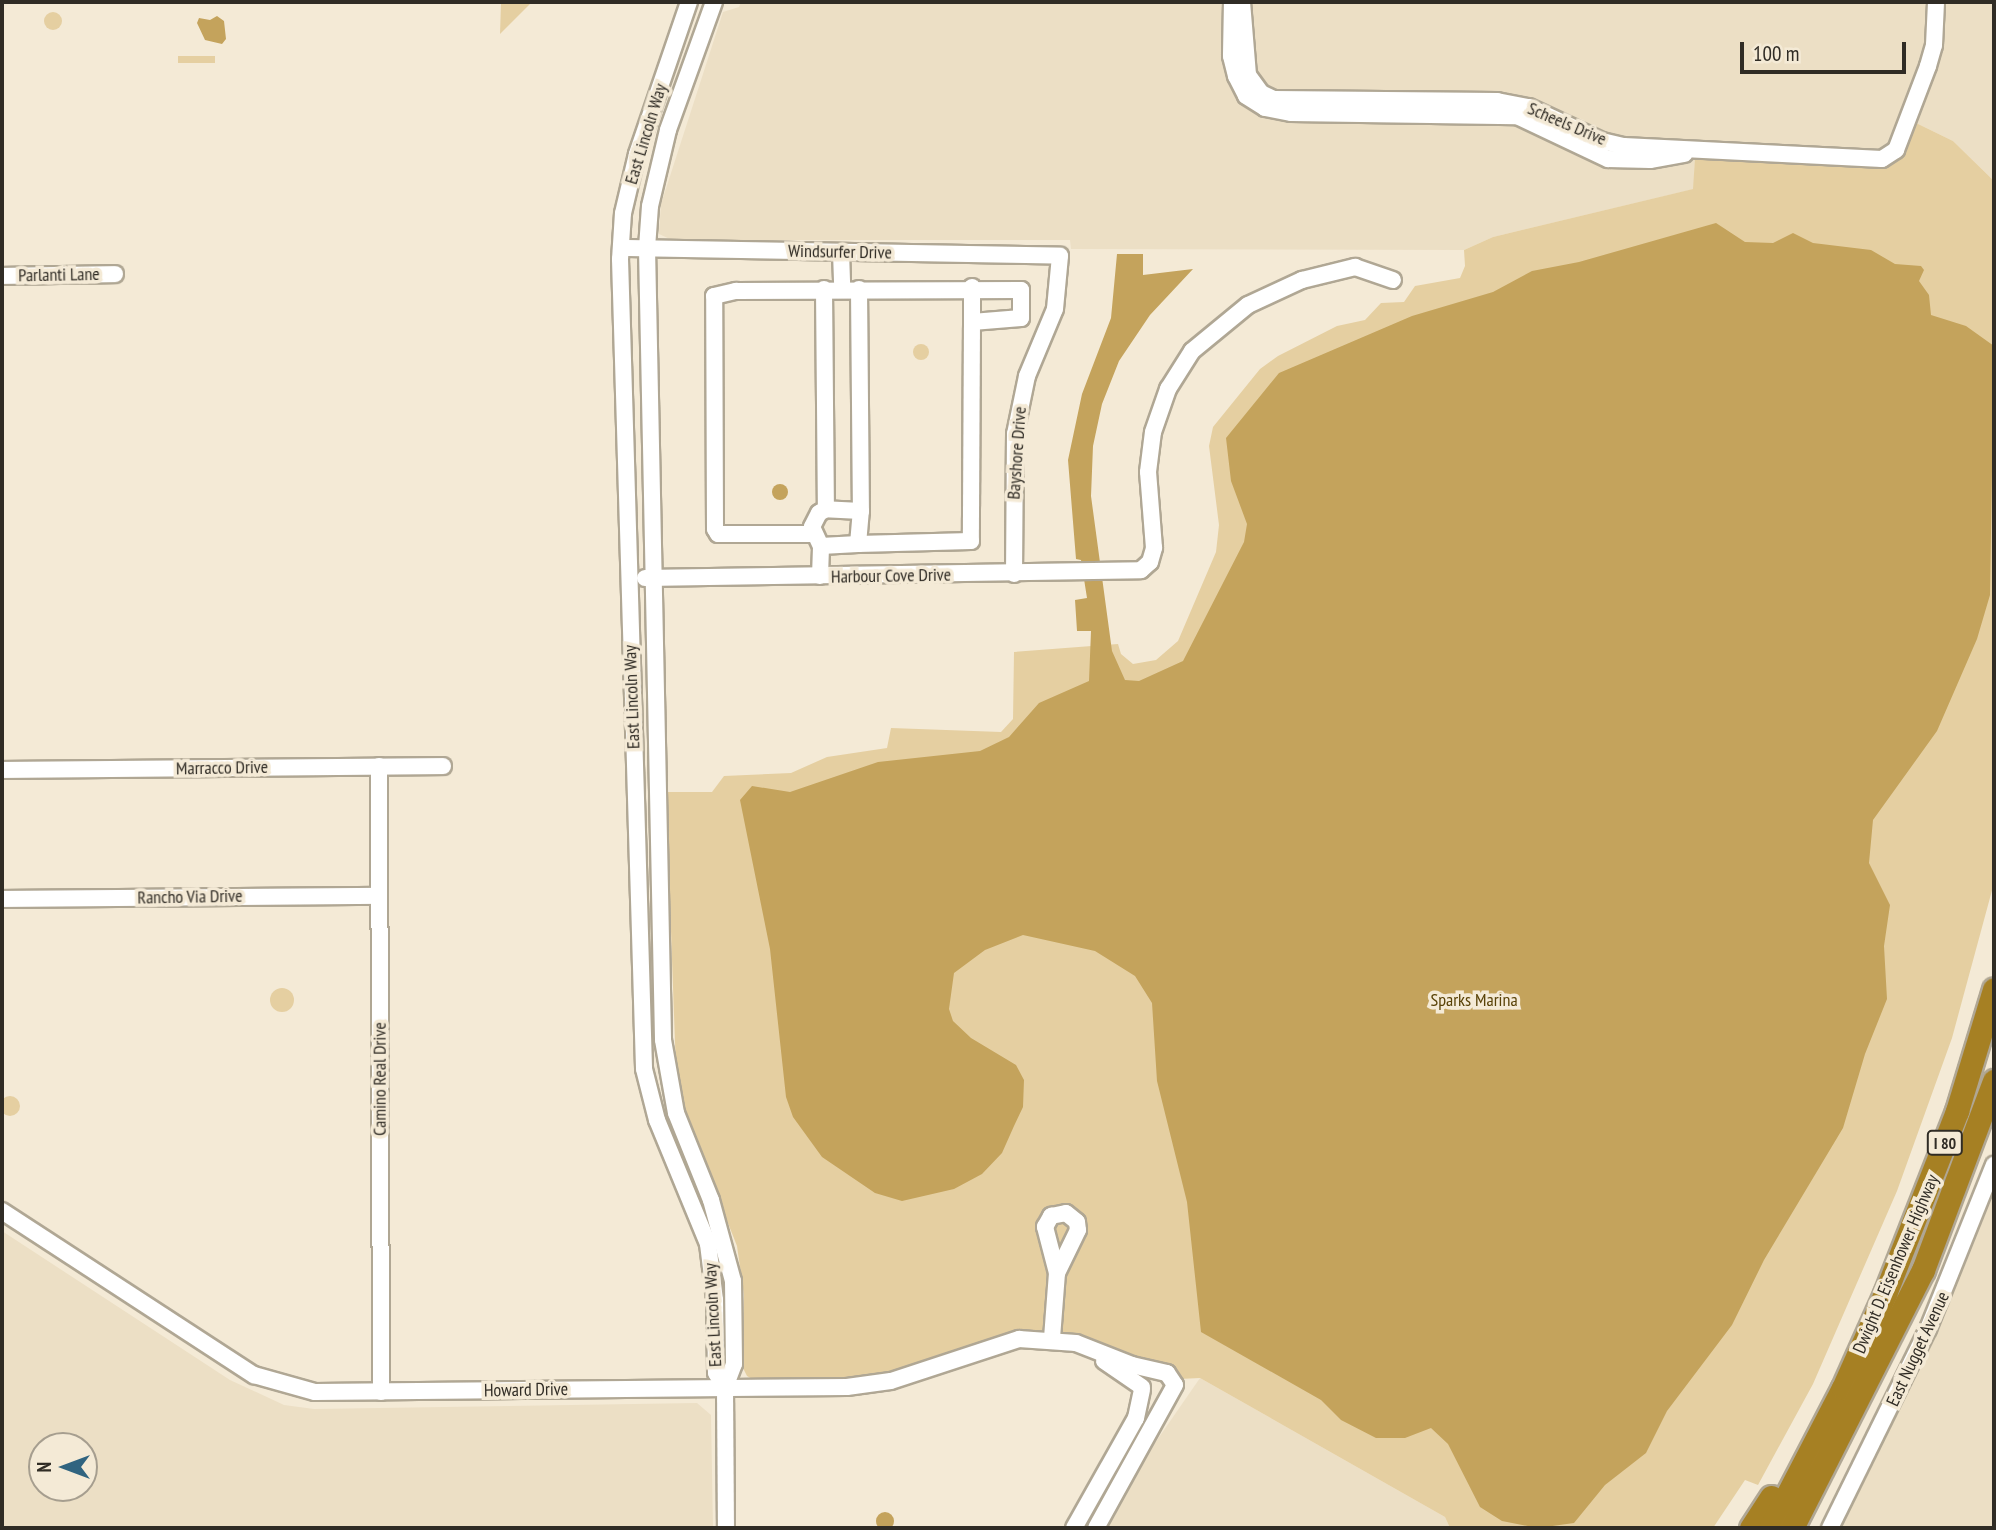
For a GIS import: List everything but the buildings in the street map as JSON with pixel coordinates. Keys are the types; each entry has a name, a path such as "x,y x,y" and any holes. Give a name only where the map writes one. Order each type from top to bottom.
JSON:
{"highway":[{"name":"Dwight D. Eisenhower Highway","path":"1770,1528 1885,1294 1957,1111 1994,989"},
{"name":"Dwight D. Eisenhower Highway","path":"1792,1528 1923,1270 1994,1081"},
{"path":"1804,1528 1903,1330 1923,1270"},
{"path":"1751,1528 1802,1445 1860,1326 1885,1294"}],"street":[{"name":"East Lincoln Way","path":"689,2 637,154 623,213 621,248 629,578 644,1069 657,1120 708,1244 715,1300 716,1373 725,1388"},
{"name":"East Lincoln Way","path":"714,2 668,130 650,206 647,248 663,1040 676,1113 711,1200 729,1258 734,1364 725,1388 726,1528"},
{"path":"1232,2 1231,56 1246,96 1279,113 1334,114 1342,108 1412,108 1517,116 1608,159 1650,160 1704,151"},
{"name":"Scheels Drive","path":"1242,2 1248,75 1268,97 1286,102 1412,108 1510,102 1529,107 1602,141 1704,151 1819,153 1882,159 1892,155 1932,55 1936,2"},
{"name":"Windsurfer Drive","path":"621,248 1060,256"},
{"path":"841,252 842,289"},
{"name":"Bayshore Drive","path":"1014,574 1015,434 1027,376 1055,309 1060,256"},
{"name":"Harbour Cove Drive","path":"629,578 1136,571 1150,562 1154,548 1148,487 1150,445 1168,390 1192,351 1248,305 1302,281 1355,267 1393,280"},
{"name":"Parlanti Lane","path":"2,276 116,274"},
{"path":"972,287 971,541 859,544 718,534 715,528 712,304 719,292 1016,286 1021,290 1021,318 1015,322 972,322"},
{"path":"824,289 826,509"},
{"path":"859,289 859,544"},
{"path":"820,576 813,520 826,509 860,511"},
{"name":"Camino Real Drive","path":"379,766 381,1392"},
{"name":"Marracco Drive","path":"2,770 443,766"},
{"name":"Rancho Via Drive","path":"2,899 379,896"},
{"name":"East Nugget Avenue","path":"1830,1528 1928,1329 1994,1165"},
{"name":"Howard Drive","path":"2,1211 254,1375 293,1389 381,1392 869,1385 1000,1343 1052,1338 1157,1371"},
{"path":"1052,1338 1058,1273"},
{"name":"Howard Drive","path":"1093,1349 1142,1389"},
{"path":"1074,1528 1136,1418 1145,1378 1157,1371 1174,1380 1174,1394 1097,1528"},
{"path":"1142,1389 1149,1401 1167,1402"},
{"path":"1091,1499 1108,1507"}],"shaded area":[{"path":"741,2 1994,2 1994,181 1953,141 1914,122 1898,160 1883,168 1695,158 1694,189 1493,237 1464,250 1071,249 1070,240 672,240 659,234 661,204 723,12 739,7"},
{"path":"217,16 224,21 226,39 222,44 205,40 197,23 199,18 210,20"},
{"name":"Sparks Marina","path":"1716,223 1745,242 1773,243 1793,233 1813,243 1871,250 1895,264 1921,266 1924,270 1919,281 1929,295 1931,315 1966,326 1994,346 1990,595 1977,639 1937,731 1873,820 1869,863 1890,905 1884,946 1887,999 1865,1054 1843,1128 1764,1260 1732,1325 1667,1411 1646,1453 1605,1485 1574,1523 1538,1528 1502,1521 1480,1507 1448,1444 1431,1428 1405,1438 1376,1438 1341,1420 1321,1400 1201,1332 1187,1202 1157,1081 1152,1003 1135,976 1095,951 1023,935 985,950 954,973 949,1009 953,1021 971,1038 1016,1065 1024,1080 1023,1107 1002,1153 982,1174 954,1189 902,1201 875,1193 822,1157 793,1117 786,1097 770,949 740,800 752,786 790,792 878,762 980,751 1009,737 1039,703 1089,681 1091,631 1077,631 1075,600 1087,598 1081,560 1076,559 1068,460 1082,394 1111,318 1117,254 1143,254 1143,275 1193,269 1150,315 1119,361 1102,404 1093,446 1091,496 1112,651 1125,680 1139,681 1183,661 1244,542 1247,524 1231,481 1226,438 1279,373 1412,316 1493,292 1532,271 1579,262"},
{"path":"780,484 786,486 786,498 780,500 774,498 772,492 774,486"},
{"path":"1994,1189 1994,1528 1837,1528 1959,1278"},
{"path":"2,1231 230,1380 284,1405 314,1409 697,1403 711,1415 713,1528 2,1528"},
{"path":"1200,1378 1445,1517 1450,1528 1108,1528 1155,1443"},
{"path":"885,1512 891,1515 894,1521 891,1527 885,1530 879,1527 876,1521 879,1515"}],"green space":[{"path":"501,2 532,2 500,34"},
{"path":"53,12 59,15 62,21 59,27 53,30 47,27 44,21 47,15"},
{"path":"178,56 215,56 215,63 178,63"},
{"name":"Sparks Marina","path":"1914,122 1953,141 1994,181 1994,883 1952,1038 1897,1191 1813,1384 1758,1485 1745,1480 1713,1528 1450,1528 1445,1517 1200,1378 1179,1379 1062,1332 1023,1331 887,1375 848,1380 754,1380 747,1376 743,1368 744,1295 737,1246 689,1124 676,1070 666,792 712,792 724,776 791,773 827,757 887,748 891,728 1001,732 1013,719 1014,652 1118,644 1121,654 1133,664 1156,660 1178,641 1216,552 1219,525 1209,446 1213,427 1260,369 1278,356 1337,326 1365,320 1381,303 1404,302 1415,286 1460,278 1465,266 1464,250 1493,237 1693,189 1695,158 1831,160 1883,168 1898,160"},
{"path":"918,344 924,344 929,352 927,358 918,360 913,355 913,349"},
{"path":"282,988 290,992 294,1000 290,1008 282,1012 274,1008 270,1000 274,992"},
{"path":"6,1096 14,1096 20,1106 14,1116 6,1116 0,1110 0,1102"}]}
